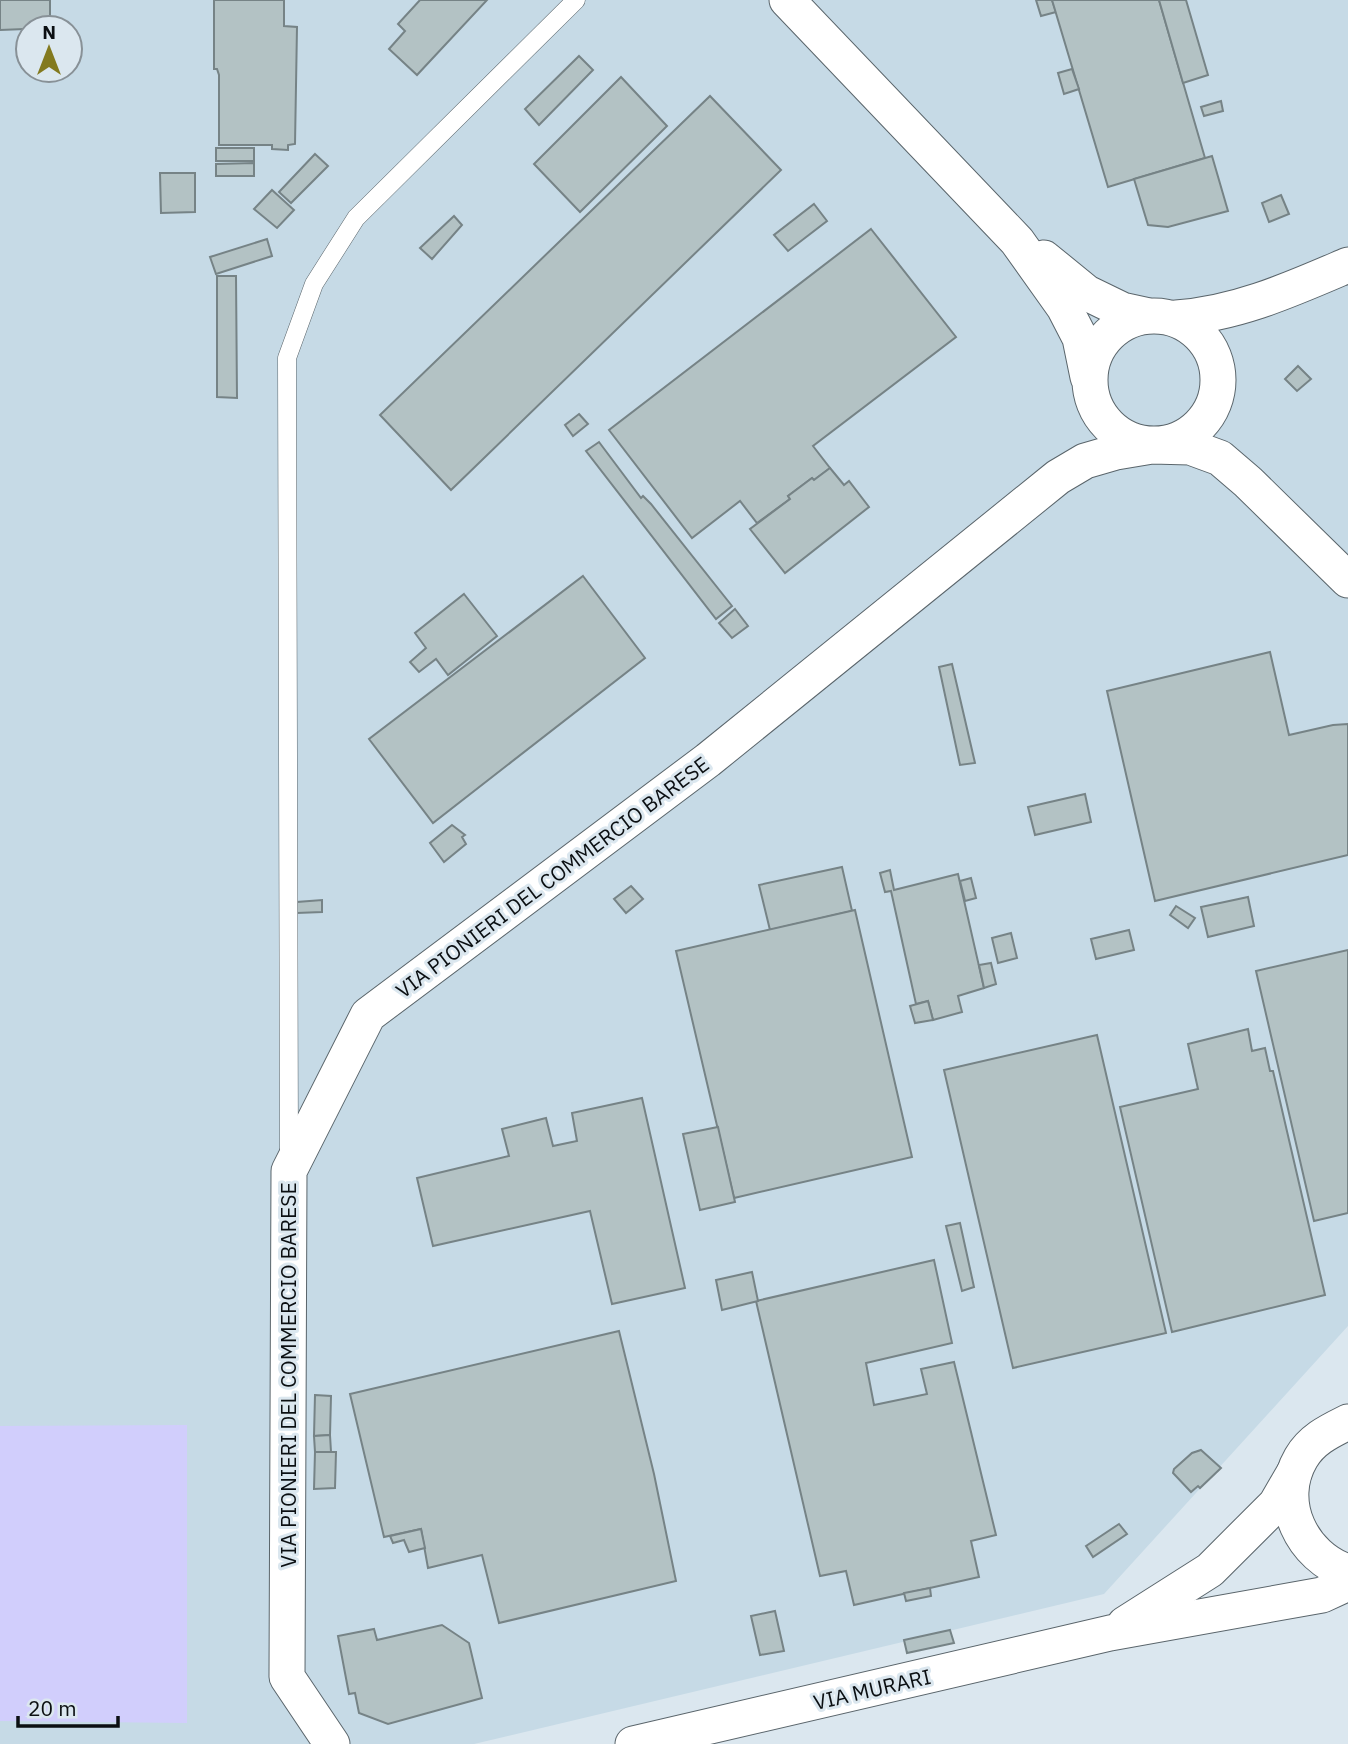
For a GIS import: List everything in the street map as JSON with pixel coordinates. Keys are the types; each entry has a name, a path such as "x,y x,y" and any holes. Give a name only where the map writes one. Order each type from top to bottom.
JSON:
{"street":[{"path":"787,0 1017,241 1064,307 1080,338 1091,403 1110,430 1152,446 1192,434 1213,408 1220,376 1206,340 1161,317 1122,310 1087,293 1047,260 1017,241"},
{"path":"1088,377 1095,349 1118,324 1161,317 1203,317 1279,295 1348,265"},
{"name":"VIA PIONIERI DEL COMMERCIO BARESE","path":"332,1744 286,1677 289,1171 368,1015 708,760 1058,477 1086,461 1116,452 1152,446 1190,447 1220,458 1348,580"},
{"name":"VIA MURARI","path":"1110,1633 1210,1570 1276,1504 1302,1457 1334,1429 1348,1407"},
{"path":"1294,1473 1291,1502 1297,1528 1307,1545 1324,1561 1348,1572"},
{"name":"VIA MURARI","path":"633,1744 1110,1633 1322,1595 1348,1583"}],"lane":[{"path":"289,1171 287,358 314,284 356,218 576,0"}],"shaded area":[{"path":"0,0 1348,0 1348,1326 1104,1594 474,1744 0,1744"},
{"path":"187,1425 187,1723 0,1721 0,1426"}],"building":[{"path":"0,0 50,0 50,14 14,14 14,29 0,30"},
{"path":"214,0 284,0 284,26 297,27 295,144 288,145 288,150 272,149 272,145 219,145 219,75 217,69 214,69"},
{"path":"420,0 487,0 417,75 389,49 405,31 398,24"},
{"path":"1036,0 1052,0 1056,12 1041,16"},
{"path":"1052,0 1159,0 1205,158 1108,187"},
{"path":"1159,0 1186,0 1208,75 1183,83"},
{"path":"579,56 593,70 539,125 525,109"},
{"path":"1072,69 1079,89 1064,94 1058,73"},
{"path":"621,77 667,126 580,212 534,164"},
{"path":"710,96 781,170 451,490 380,415"},
{"path":"1221,101 1223,111 1204,116 1201,107"},
{"path":"216,148 254,148 254,161 216,161"},
{"path":"315,154 328,166 291,203 279,192"},
{"path":"1212,156 1228,211 1168,227 1148,225 1134,179"},
{"path":"254,163 254,176 216,176 216,164"},
{"path":"160,173 195,173 195,212 161,213"},
{"path":"272,190 294,210 277,228 254,209"},
{"path":"1281,195 1289,214 1269,222 1262,203"},
{"path":"814,204 827,221 788,251 774,235"},
{"path":"454,216 462,225 432,259 420,248"},
{"path":"871,229 956,337 813,446 830,468 788,496 790,499 757,523 740,501 692,538 609,430"},
{"path":"267,239 272,256 216,274 210,257"},
{"path":"217,276 236,276 237,398 217,397"},
{"path":"1298,366 1311,379 1297,391 1285,379"},
{"path":"579,414 588,424 573,436 565,425"},
{"path":"599,442 641,498 643,496 651,504 732,606 716,619 586,451"},
{"path":"830,468 844,485 849,481 869,507 785,573 750,529 790,499 788,496"},
{"path":"583,576 645,658 433,823 369,739"},
{"path":"464,594 497,636 448,675 436,659 419,672 410,662 426,648 415,633"},
{"path":"735,609 748,626 732,638 719,623"},
{"path":"1270,652 1289,735 1348,724 1348,855 1155,901 1107,691"},
{"path":"952,664 975,763 960,765 939,667"},
{"path":"1085,794 1091,822 1035,835 1028,807"},
{"path":"452,825 465,835 462,837 466,844 444,862 430,843"},
{"path":"842,867 852,911 770,930 759,885"},
{"path":"890,870 894,890 958,874 984,988 958,996 962,1012 933,1020 928,1001 916,1004 891,891 885,892 880,873"},
{"path":"971,878 976,898 965,901 960,881"},
{"path":"631,886 643,899 626,913 614,899"},
{"path":"1248,897 1254,926 1208,937 1201,907"},
{"path":"322,900 322,912 297,913 297,902"},
{"path":"1176,906 1195,918 1188,928 1170,915"},
{"path":"855,910 912,1157 734,1198 676,951"},
{"path":"1129,930 1134,950 1096,959 1091,939"},
{"path":"1011,933 1017,958 998,963 992,938"},
{"path":"1348,950 1348,1213 1314,1221 1256,971"},
{"path":"991,963 996,984 984,988 979,965"},
{"path":"928,1001 933,1020 915,1023 910,1006"},
{"path":"1248,1029 1252,1051 1265,1048 1270,1071 1273,1071 1325,1295 1172,1332 1120,1107 1198,1089 1188,1044"},
{"path":"1097,1035 1166,1333 1013,1368 944,1070"},
{"path":"642,1098 685,1288 612,1304 590,1211 433,1246 417,1178 509,1156 502,1129 546,1118 553,1146 577,1141 572,1113"},
{"path":"718,1127 735,1202 700,1210 683,1134"},
{"path":"960,1223 974,1287 962,1291 946,1226"},
{"path":"934,1260 952,1343 866,1363 874,1405 927,1394 921,1369 954,1362 996,1535 971,1541 979,1577 854,1605 846,1571 820,1576 756,1301"},
{"path":"752,1272 758,1301 722,1310 716,1280"},
{"path":"619,1331 654,1474 676,1581 499,1623 482,1555 428,1568 421,1529 384,1537 350,1394"},
{"path":"315,1395 331,1396 330,1435 314,1436"},
{"path":"330,1435 331,1452 315,1452 314,1436"},
{"path":"1201,1450 1221,1468 1200,1488 1198,1486 1191,1492 1173,1473 1192,1453"},
{"path":"315,1452 336,1452 335,1488 314,1489"},
{"path":"1119,1524 1127,1534 1093,1557 1086,1546"},
{"path":"421,1529 425,1548 409,1552 404,1540 393,1543 390,1536"},
{"path":"930,1588 931,1596 906,1601 904,1593"},
{"path":"775,1611 784,1651 760,1655 751,1616"},
{"path":"442,1625 469,1643 482,1698 388,1724 359,1713 355,1693 349,1694 338,1636 374,1629 377,1640"},
{"path":"950,1630 954,1643 907,1653 904,1640"}]}
